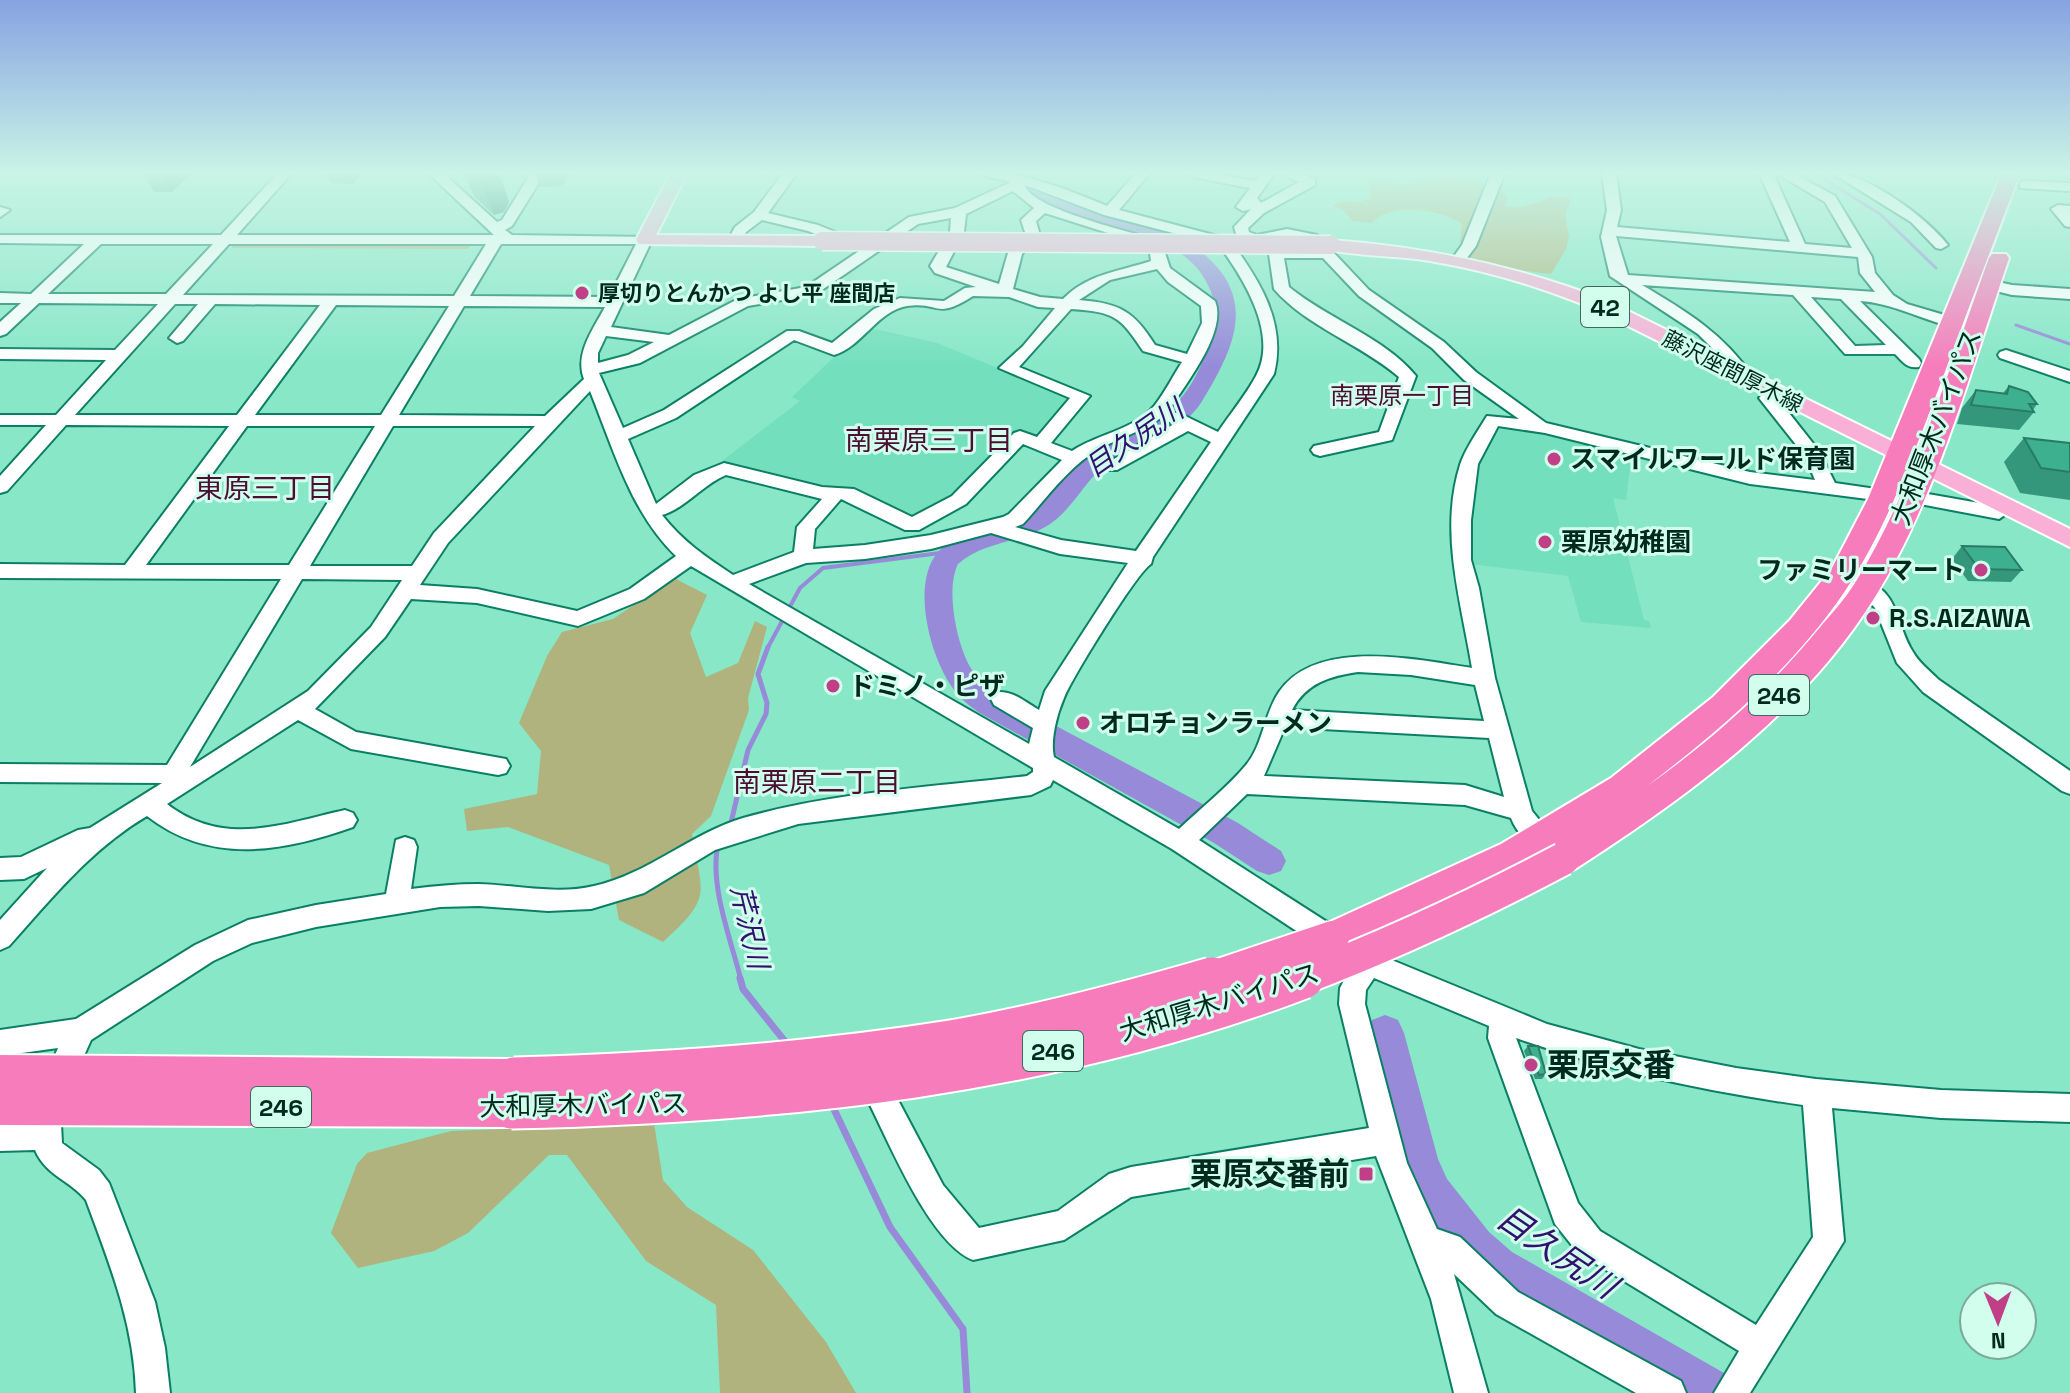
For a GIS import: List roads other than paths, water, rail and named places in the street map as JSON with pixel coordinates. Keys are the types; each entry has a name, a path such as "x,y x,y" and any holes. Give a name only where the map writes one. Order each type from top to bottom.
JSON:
{"highway":[{"name":"大和厚木バイパス","path":"1912,461 1952,322 1993,238"},
{"name":"大和厚木バイパス","path":"1539,838 1627,819 1724,747 1814,658 1866,588 1897,496 1989,285 2003,238"},
{"name":"大和厚木バイパス","path":"0,1106 512,1093 765,1067 957,1041 1082,1015 1155,996 1305,948 1458,883 1608,800 1662,761 1742,690 1787,642 1840,577 1897,496"},
{"name":"大和厚木バイパス","path":"0,1074 52,1106"}],"main road":[{"name":"42","path":"645,240 1330,250"},
{"name":"藤沢座間厚木線","path":"1330,250 1384,248 1459,259 1564,289 2070,539"}],"street":[{"path":"0,239 316,238"},
{"path":"181,778 295,572 499,238"},
{"path":"573,238 645,240 590,353 591,375 650,512 669,538 689,557 784,614 1043,740 1192,830 1368,963 1546,1037 1639,1063 1736,1082 1816,1093 1941,1104 2070,1108"},
{"path":"836,238 869,252"},
{"path":"0,887 12,869 106,828 149,804 181,778 299,710 365,647 441,538 552,421 591,375 634,359 744,302 811,291 889,238"},
{"path":"954,238 938,268 1038,302 1096,306 1122,314 1133,322 1149,348 1192,360"},
{"path":"1006,292 1015,253 1027,238"},
{"path":"731,583 804,556 931,542 996,527 1016,519 1074,458 1093,445 1136,428 1162,412 1208,332 1209,304 1158,264 1154,253 1156,244 1138,238"},
{"path":"0,1043 81,1031 204,953 248,932 316,916 397,903 479,895 548,900 591,898 635,885 717,838 798,814 1031,785 1042,779 1045,772 1043,740 1053,697 1095,627 1144,559 1266,374 1271,360 1272,339 1235,255 1224,242 1209,238"},
{"path":"1224,242 1225,238"},
{"path":"1310,238 1330,250 1364,293 1438,345 1470,376 1545,428"},
{"path":"1459,259 1472,238"},
{"path":"1610,238 1618,276 1694,321 1734,359 1744,376"},
{"path":"1692,238 1862,253"},
{"path":"1795,238 1799,247"},
{"path":"1853,238 1868,273 1887,298 1901,307 1952,322"},
{"path":"1934,238 1941,245"},
{"path":"0,331 97,239"},
{"path":"0,487 225,239"},
{"path":"1320,450 1386,436 1408,376 1393,361 1321,320 1282,289 1276,254 1330,250"},
{"path":"1040,445 1081,396 1007,368 1026,355 1068,304 1095,282 1124,269 1158,264"},
{"path":"1624,280 1675,281 1887,298"},
{"path":"1989,285 2012,290 2070,294"},
{"path":"618,437 670,414 793,334 834,350 880,312 906,301 947,306 970,291 1006,292"},
{"path":"1799,293 1851,351 1899,349"},
{"path":"1846,295 1913,363"},
{"path":"0,298 615,302"},
{"path":"177,338 209,301"},
{"path":"130,572 330,302"},
{"path":"601,331 669,337 673,340"},
{"path":"0,354 119,355"},
{"path":"2006,355 2070,377"},
{"path":"1775,392 1768,398 1813,455 1828,489"},
{"path":"1162,412 1222,441"},
{"path":"0,420 552,421"},
{"path":"1539,838 1496,730 1461,560 1461,520 1469,464 1493,420 1545,428 1750,478 1897,496 1999,513 2007,507"},
{"path":"1111,466 1127,456 1165,442 1186,423"},
{"path":"650,512 667,507 701,479 724,469 822,493 847,493 912,525 959,500 1020,437 1074,458"},
{"path":"804,556 801,543 805,527 830,506 835,493"},
{"path":"996,527 1073,549 1144,559"},
{"path":"0,571 295,572 411,582 578,619 637,594 689,557"},
{"path":"1866,588 1883,602 1901,652 1915,671 1942,694 2069,781"},
{"path":"1192,830 1242,784 1264,758 1277,718 1294,690 1314,673 1338,665 1380,665 1484,678"},
{"path":"1002,699 1043,740"},
{"path":"299,710 351,740 498,766"},
{"path":"1277,718 1496,730"},
{"path":"0,795 8,773 181,778"},
{"path":"1242,784 1465,795 1539,838"},
{"path":"149,804 182,828 221,841 246,840 345,820"},
{"path":"0,938 55,877 106,828"},
{"path":"397,903 405,847"},
{"path":"1368,963 1353,988 1352,1004 1385,1140 1447,1299 1471,1393"},
{"path":"1503,1020 1502,1038 1566,1213 1576,1228 1589,1242 1761,1346"},
{"path":"81,1031 52,1106 57,1162 94,1186 123,1253 146,1333 153,1369 153,1393"},
{"path":"879,1093 932,1196 973,1245 1064,1225 1120,1185 1131,1182 1385,1140"},
{"path":"1733,1390 1829,1241 1816,1093"},
{"path":"0,1136 52,1106"},
{"path":"1427,1242 1449,1248 1507,1303 1669,1393"}],"waterway":[{"name":"目久尻川","path":"1165,238 1182,246 1213,275 1225,305 1226,320 1219,350 1190,400 1172,419 1103,454 1039,519 1024,527 959,548 947,558 940,573 937,593 950,656 964,682 975,693 989,704 1226,833 1269,861"},
{"path":"1905,238 1936,268"},
{"path":"2016,325 2070,344"},
{"name":"芹沢川","path":"768,647 800,588 823,568 956,551"},
{"name":"芹沢川","path":"730,827 748,750 766,714 767,703 758,674 768,647"},
{"name":"芹沢川","path":"718,845 716,877 741,980"},
{"name":"芹沢川","path":"740,978 743,989 787,1044"},
{"name":"目久尻川","path":"1385,1033 1419,1165 1433,1193 1474,1247 1497,1267 1555,1303 1715,1393"},
{"name":"芹沢川","path":"831,1103 890,1227 963,1329 967,1393"}],"place":[{"name":"厚切りとんかつ よし平 座間店","path":"582,293"},
{"name":"スマイルワールド保育園","path":"1554,459"},
{"name":"栗原幼稚園","path":"1545,542"},
{"name":"ファミリーマート","path":"1981,570"},
{"name":"R.S.AIZAWA","path":"1873,618"},
{"name":"ドミノ・ピザ","path":"833,686"},
{"name":"オロチョンラーメン","path":"1083,723"},
{"name":"栗原交番","path":"1531,1065"},
{"name":"栗原交番前","path":"1366,1174"}],"district":[{"name":"南栗原一丁目","path":"1402,395"},
{"name":"南栗原三丁目","path":"929,440"},
{"name":"東原三丁目","path":"265,488"},
{"name":"南栗原二丁目","path":"817,782"}]}
